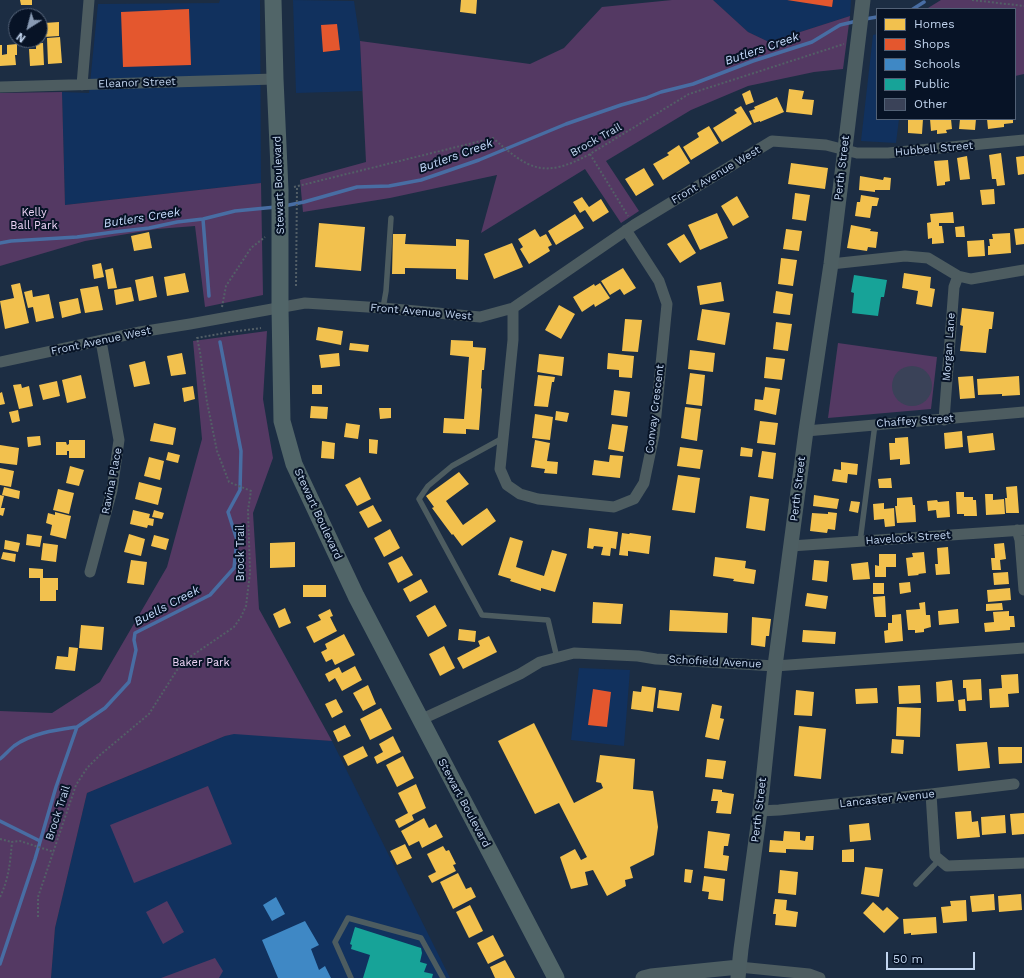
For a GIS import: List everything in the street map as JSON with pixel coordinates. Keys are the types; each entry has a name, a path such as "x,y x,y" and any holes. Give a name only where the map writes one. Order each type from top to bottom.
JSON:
{"main road":[{"name":"Stewart Boulevard","path":"273,0 280,190 288,222 280,308 282,421 294,464 356,596 556,978"}],"street":[{"path":"82,85 89,0"},
{"name":"Perth Street","path":"739,973 760,811 775,666 806,431 831,264 862,3"},
{"name":"Eleanor Street","path":"0,87 275,79"},
{"name":"Hubbell Street","path":"845,149 857,153 888,153 1024,140"},
{"name":"Front Avenue West","path":"0,362 140,332 305,303 383,308 480,317 513,308 630,227 772,141 826,145 845,149"},
{"name":"Convay Crescent","path":"513,308 513,340 500,470 507,485 520,494 538,499 614,507 634,499 644,482 654,435 667,304 659,281 630,227"},
{"path":"831,264 905,256 928,258 958,276 971,279 1024,270"},
{"name":"Morgan Lane","path":"944,420 954,287 958,276"},
{"name":"Ravina Place","path":"90,572 112,490 120,440 101,341"},
{"name":"Chaffey Street","path":"806,431 1024,412"},
{"path":"1021,530 1020,540 1024,590"},
{"name":"Havelock Street","path":"791,546 1021,530"},
{"name":"Schofield Avenue","path":"420,720 520,674 540,662 574,653 612,654 656,659 775,666 1024,648"},
{"name":"Lancaster Avenue","path":"760,811 1014,784"},
{"path":"931,794 935,856 947,866 1024,863"},
{"path":"643,978 652,976 739,973 809,974 820,978"}],"lane":[{"path":"383,308 386,291 391,218"},
{"path":"860,542 875,424"},
{"path":"504,438 452,466 428,486 419,499 482,615 548,620 557,658"},
{"path":"916,884 939,860"},
{"path":"351,978 335,942 348,918 421,938 443,978"}],"path":[{"path":"972,0 1024,6"},
{"name":"Brock Trail","path":"296,286 288,222 297,186 493,138 510,153 528,165 543,169 572,162 590,154 689,94 857,40"},
{"path":"590,154 630,227"},
{"path":"220,318 226,286 251,248 265,237"},
{"name":"Brock Trail","path":"38,917 38,897 54,852 63,819 76,785 87,768 100,755 149,714 177,670 187,660 234,627 246,606 250,572 248,510 251,491 229,482 218,451 207,402 197,338 261,328"},
{"path":"0,839 12,842 20,841 54,852"},
{"path":"0,897 7,883 12,842"}],"shaded area":[{"path":"220,0 260,0 261,183 65,205 62,92 89,93 98,4 219,3"},
{"path":"293,0 354,1 360,41 362,91 296,93"},
{"path":"713,0 851,0 850,16 769,42 748,32"},
{"path":"876,34 876,120 899,120 896,143 861,141 873,35"},
{"path":"579,668 630,670 624,746 571,740"},
{"path":"234,733 332,741 450,978 51,978 55,928 87,793"}],"green space":[{"path":"672,0 713,0 748,32 769,42 850,16 843,69 814,72 748,86 691,110 606,161 639,211 621,223 585,169 481,233 497,175 390,198 303,212 300,180 366,162 360,41 530,64 564,48 602,7"},
{"path":"941,0 1024,0 1024,74 1016,76 1016,8 928,8"},
{"name":"Kelly Ball Park","path":"62,92 65,205 261,183 263,295 205,307 195,226 157,229 85,241 0,266 0,93"},
{"name":"Baker Park","path":"267,331 263,399 273,458 253,513 259,609 332,741 234,734 225,736 87,793 55,928 51,978 0,978 0,711 52,713 100,682 167,567 202,439 193,341"},
{"path":"838,343 937,357 931,409 828,418"},
{"path":"208,786 232,844 134,883 110,825"},
{"path":"167,901 184,932 163,944 146,912"},
{"path":"215,958 223,971 219,978 161,978"}],"building: Homes":[{"path":"20,0 32,0 32,5 21,5"},
{"path":"461,0 477,0 476,14 460,12"},
{"path":"59,22 59,36 48,37 48,23"},
{"path":"60,37 62,63 48,64 48,38"},
{"path":"0,45 2,45 2,55 7,54 7,45 8,48 17,48 17,55 15,55 16,65 0,66"},
{"path":"43,48 44,65 30,66 29,49"},
{"path":"789,89 804,91 802,99 814,100 812,115 786,112"},
{"path":"750,90 754,102 746,105 742,94"},
{"path":"777,97 784,112 754,123 749,111 755,109 754,107"},
{"path":"741,106 752,124 722,142 713,128 737,113 734,110"},
{"path":"908,120 923,120 922,134 908,133"},
{"path":"930,120 951,120 952,129 946,130 947,133 937,134 937,130 931,131"},
{"path":"960,120 976,120 975,130 959,129"},
{"path":"987,120 1013,120 1013,123 1004,124 1004,127 988,129"},
{"path":"709,126 719,143 691,160 683,147 699,137 697,133"},
{"path":"679,145 690,163 663,180 653,164 669,155 667,153"},
{"path":"1001,153 1005,185 997,186 996,179 992,179 989,155"},
{"path":"967,156 970,179 960,180 957,158"},
{"path":"1024,156 1024,174 1018,175 1016,157"},
{"path":"948,160 950,181 945,182 945,185 937,186 934,161"},
{"path":"791,163 828,168 825,189 788,184"},
{"path":"644,168 654,185 636,196 625,179"},
{"path":"860,176 883,180 884,177 891,178 890,190 875,190 875,192 859,190"},
{"path":"994,189 995,204 982,205 980,190"},
{"path":"795,193 810,195 806,221 792,219"},
{"path":"861,195 879,198 877,206 872,206 870,218 855,216 857,202 860,202"},
{"path":"737,196 749,217 733,226 721,206"},
{"path":"582,197 589,207 601,199 609,212 593,222 585,210 580,213 573,202"},
{"path":"953,212 954,223 939,223 939,226 942,226 944,243 932,244 932,238 928,239 927,223 931,222 930,214"},
{"path":"717,213 728,238 700,250 688,225"},
{"path":"575,214 584,228 556,245 548,231"},
{"path":"319,223 365,227 361,271 315,267"},
{"path":"851,225 878,232 876,248 868,247 867,251 847,248"},
{"path":"964,226 965,237 956,237 955,227"},
{"path":"1024,228 1024,244 1016,245 1014,229"},
{"path":"535,229 540,237 546,234 552,245 548,247 550,251 529,264 520,249 523,247 518,239"},
{"path":"786,229 802,231 799,251 783,249"},
{"path":"149,232 152,248 134,251 131,236"},
{"path":"1010,233 1011,253 988,255 988,246 990,246 989,239 993,239 992,234"},
{"path":"393,234 406,234 405,244 456,246 456,239 469,240 468,280 456,279 456,269 405,268 405,274 392,274"},
{"path":"684,234 696,253 680,263 667,244"},
{"path":"984,240 985,256 968,257 967,241"},
{"path":"512,243 523,267 494,279 484,254"},
{"path":"781,258 797,260 793,286 778,284"},
{"path":"101,263 104,277 94,279 92,265"},
{"path":"113,268 117,288 108,289 105,270"},
{"path":"623,268 636,288 624,295 620,289 610,295 601,281"},
{"path":"185,273 189,292 167,296 164,277"},
{"path":"904,273 931,277 930,288 935,289 932,307 916,304 918,291 902,288"},
{"path":"153,276 157,297 139,301 135,280"},
{"path":"721,282 724,301 700,305 697,286"},
{"path":"20,283 29,323 5,329 0,301 14,298 11,285"},
{"path":"600,283 610,298 595,307 594,304 582,312 573,297 594,284 595,286"},
{"path":"98,286 103,310 85,313 80,289"},
{"path":"131,287 134,301 116,305 114,290"},
{"path":"32,290 33,297 49,294 54,318 36,322 33,307 28,308 24,292"},
{"path":"776,291 793,294 790,315 773,313"},
{"path":"78,298 81,313 62,318 59,302"},
{"path":"559,305 575,314 561,339 545,330"},
{"path":"962,308 994,312 992,329 989,329 986,353 960,351 963,326 960,325"},
{"path":"702,309 730,313 725,345 697,340"},
{"path":"625,319 642,320 638,352 622,351"},
{"path":"776,322 792,324 788,351 773,349"},
{"path":"318,327 343,331 341,345 316,340"},
{"path":"451,340 473,341 473,347 486,348 484,370 482,370 479,430 466,429 466,434 443,433 444,418 464,419 469,357 450,355"},
{"path":"350,343 369,345 368,352 349,350"},
{"path":"690,350 715,353 713,372 688,369"},
{"path":"182,353 186,374 171,376 167,356"},
{"path":"339,353 340,366 321,368 319,355"},
{"path":"608,353 634,356 632,378 619,377 619,370 607,369"},
{"path":"539,354 564,357 562,376 537,372"},
{"path":"766,357 785,359 782,380 764,378"},
{"path":"145,361 150,384 134,387 129,365"},
{"path":"690,373 705,375 702,406 686,404"},
{"path":"81,375 86,398 67,403 62,380"},
{"path":"538,375 555,377 554,382 552,382 548,407 534,406"},
{"path":"973,376 975,398 960,399 958,377"},
{"path":"1019,376 1020,395 978,395 977,379"},
{"path":"57,381 60,396 43,400 39,385"},
{"path":"21,384 22,388 29,386 33,406 19,409 13,385"},
{"path":"312,385 322,385 322,394 312,394"},
{"path":"193,386 195,399 184,402 182,388"},
{"path":"765,387 780,389 776,415 754,410 755,399 763,400"},
{"path":"614,390 630,392 627,417 611,415"},
{"path":"2,392 5,404 0,405 0,393"},
{"path":"311,406 328,407 327,419 310,418"},
{"path":"685,407 701,409 697,441 681,438"},
{"path":"379,408 391,408 391,418 380,419"},
{"path":"18,410 20,421 12,423 9,412"},
{"path":"556,411 569,413 567,422 555,420"},
{"path":"535,414 553,417 550,440 532,438"},
{"path":"760,421 778,423 775,445 757,443"},
{"path":"154,423 176,428 173,445 150,441"},
{"path":"346,423 360,425 358,439 344,437"},
{"path":"612,424 628,426 624,452 608,449"},
{"path":"962,431 963,447 945,449 944,433"},
{"path":"993,433 995,450 969,453 967,436"},
{"path":"40,436 41,445 28,447 27,437"},
{"path":"908,437 910,464 900,465 900,459 890,460 889,443 895,443 895,438"},
{"path":"369,439 378,440 377,454 369,453"},
{"path":"69,440 85,440 85,458 69,458 69,451 67,451 67,455 56,455 56,442 66,442 67,445 69,444"},
{"path":"535,440 550,443 547,461 558,462 557,474 544,473 545,469 531,467"},
{"path":"322,441 335,443 334,459 321,458"},
{"path":"0,445 19,448 17,465 0,463"},
{"path":"680,447 703,450 700,469 677,466"},
{"path":"741,447 753,449 752,457 740,456"},
{"path":"762,451 776,453 773,479 758,477"},
{"path":"168,452 180,455 178,463 166,460"},
{"path":"610,455 623,456 620,478 592,475 594,460 609,462"},
{"path":"149,457 164,461 160,480 144,476"},
{"path":"841,462 858,464 857,475 848,474 847,483 832,481 834,469 841,470"},
{"path":"70,466 84,470 79,486 66,483"},
{"path":"0,468 14,471 11,487 0,485"},
{"path":"459,472 469,484 446,501 463,525 487,508 496,521 462,546 432,508 434,507 426,496"},
{"path":"678,475 700,478 695,513 672,510"},
{"path":"360,477 371,499 357,506 345,485"},
{"path":"891,478 892,488 879,488 878,479"},
{"path":"139,482 162,488 158,505 135,499"},
{"path":"1017,486 1019,513 1006,513 1006,487"},
{"path":"4,487 20,491 19,499 2,495"},
{"path":"58,489 74,493 69,514 53,510"},
{"path":"956,492 964,492 964,497 973,497 973,500 976,500 977,516 964,516 964,514 957,514"},
{"path":"985,494 993,494 993,500 1004,499 1005,514 986,515"},
{"path":"0,495 4,496 1,508 5,508 3,516 0,515"},
{"path":"814,495 839,499 837,509 813,506"},
{"path":"750,496 769,499 765,531 746,528"},
{"path":"912,497 913,505 915,505 916,522 897,523 895,506 897,506 897,498"},
{"path":"937,500 938,502 949,501 950,517 937,518 936,510 928,511 927,501"},
{"path":"851,501 860,502 858,513 849,511"},
{"path":"884,503 884,509 894,508 895,526 885,527 884,519 874,520 873,504"},
{"path":"373,505 382,521 368,528 359,512"},
{"path":"133,510 150,514 149,518 154,519 153,526 148,525 147,528 130,524"},
{"path":"154,510 164,513 162,519 152,517"},
{"path":"55,512 71,516 66,539 50,535 52,525 46,523 48,513 55,515"},
{"path":"828,512 837,513 835,530 828,529 827,533 810,531 812,513 828,514"},
{"path":"589,528 618,532 616,549 611,548 610,556 601,555 603,547 594,546 593,549 587,548"},
{"path":"390,529 400,548 384,557 374,538"},
{"path":"622,533 651,536 649,554 628,551 628,556 619,555"},
{"path":"27,534 42,536 40,547 26,545"},
{"path":"129,534 145,539 141,556 124,552"},
{"path":"154,535 169,539 166,550 151,546"},
{"path":"510,537 523,541 516,567 544,576 552,550 567,554 555,592 541,588 541,591 510,581 511,579 498,575"},
{"path":"5,540 20,543 18,552 4,549"},
{"path":"295,542 295,567 270,568 270,543"},
{"path":"43,543 58,545 56,562 41,560"},
{"path":"1004,543 1006,559 1000,560 1001,570 992,570 991,558 995,558 994,544"},
{"path":"948,547 950,574 936,575 935,564 938,564 937,548"},
{"path":"3,552 16,554 15,562 1,559"},
{"path":"924,552 926,573 908,576 906,558 913,557 912,553"},
{"path":"879,554 896,554 896,567 886,567 886,577 875,577 875,565 879,566"},
{"path":"402,556 413,575 398,583 388,563"},
{"path":"715,557 746,561 745,568 756,570 754,584 713,576"},
{"path":"131,560 147,562 144,585 127,583"},
{"path":"814,560 829,561 827,582 812,580"},
{"path":"868,562 870,579 853,580 851,564"},
{"path":"29,568 43,569 43,578 58,578 56,601 40,601 40,578 29,578"},
{"path":"1008,572 1009,584 994,585 993,573"},
{"path":"421,579 428,592 410,602 403,589"},
{"path":"910,582 911,592 900,594 899,583"},
{"path":"873,583 884,583 884,594 873,594"},
{"path":"303,585 326,585 326,597 303,597"},
{"path":"1010,588 1011,600 988,602 987,590"},
{"path":"807,593 828,596 826,609 805,606"},
{"path":"885,596 886,617 875,617 873,597"},
{"path":"593,602 623,604 621,624 592,623"},
{"path":"925,602 926,615 930,615 931,627 924,629 924,632 915,633 915,630 908,630 906,610 920,609 919,603"},
{"path":"1002,603 1003,610 986,611 986,604"},
{"path":"435,605 447,626 428,637 416,616"},
{"path":"285,608 291,623 279,628 273,614"},
{"path":"330,609 333,616 330,617 337,631 314,643 306,627 321,620 318,615"},
{"path":"958,609 959,623 939,625 938,611"},
{"path":"670,610 728,613 727,633 669,631"},
{"path":"1009,611 1009,616 1014,616 1015,627 1010,627 1010,630 985,632 984,623 994,622 993,612"},
{"path":"901,614 903,641 885,643 884,631 888,630 888,623 892,623 892,615"},
{"path":"752,617 771,619 769,636 766,636 765,647 751,645"},
{"path":"81,625 104,627 102,650 79,648"},
{"path":"459,629 476,631 475,642 458,640"},
{"path":"803,630 836,632 835,644 802,642"},
{"path":"344,634 355,655 335,665 332,659 326,662 321,652 327,649 325,644"},
{"path":"489,636 497,652 463,669 457,658 480,646 478,641"},
{"path":"444,646 455,668 440,676 429,654"},
{"path":"69,647 78,648 75,671 55,669 57,656 68,657"},
{"path":"355,666 362,680 342,691 335,678 329,682 325,674 339,667 342,673"},
{"path":"1018,674 1019,693 1008,694 1009,707 990,708 989,689 1002,688 1001,675"},
{"path":"981,679 982,700 967,701 966,688 963,688 963,680"},
{"path":"952,680 954,701 937,702 936,682"},
{"path":"368,685 376,704 363,711 353,693"},
{"path":"920,685 921,703 899,704 898,686"},
{"path":"642,686 656,688 653,712 631,709 633,691 641,692"},
{"path":"877,688 878,703 856,704 855,689"},
{"path":"659,690 682,693 679,711 657,708"},
{"path":"796,690 814,692 812,716 794,715"},
{"path":"336,699 343,712 332,718 325,704"},
{"path":"965,699 966,711 959,711 958,700"},
{"path":"712,704 722,706 720,718 724,719 719,740 705,737"},
{"path":"897,707 921,708 920,737 896,736"},
{"path":"381,708 392,729 370,740 360,719"},
{"path":"534,723 574,803 603,788 601,783 596,782 600,755 635,759 633,789 653,791 658,827 654,855 630,867 633,878 625,880 626,886 607,896 593,870 585,872 588,885 571,889 560,857 575,849 581,860 587,857 559,803 535,814 498,741"},
{"path":"345,725 351,736 338,742 333,731"},
{"path":"799,726 826,729 821,779 794,776"},
{"path":"393,736 401,752 377,764 374,757 383,752 379,744"},
{"path":"892,739 904,740 903,754 891,753"},
{"path":"987,742 990,768 958,771 956,744"},
{"path":"363,746 368,756 348,766 343,756"},
{"path":"998,747 1022,747 1022,763 999,764"},
{"path":"403,756 414,778 397,787 386,765"},
{"path":"707,759 726,761 723,779 705,777"},
{"path":"416,784 426,808 412,815 414,820 399,828 395,820 408,813 398,793"},
{"path":"713,789 734,794 731,814 716,813 718,801 711,801"},
{"path":"971,811 972,822 978,821 980,837 957,839 955,812"},
{"path":"1024,813 1024,834 1012,835 1010,814"},
{"path":"1005,815 1006,833 982,835 981,817"},
{"path":"424,818 429,828 436,824 443,837 422,848 419,841 409,846 401,831"},
{"path":"869,823 871,840 850,842 849,825"},
{"path":"708,831 730,834 728,846 724,846 723,855 729,856 727,871 704,868"},
{"path":"784,831 800,832 800,840 805,841 806,836 814,836 813,850 786,849 786,853 769,852 770,840 783,841"},
{"path":"405,844 412,858 397,865 390,851"},
{"path":"443,846 446,851 449,850 456,864 453,865 456,871 432,883 428,876 436,872 427,854"},
{"path":"854,849 854,862 842,862 842,850"},
{"path":"865,867 883,869 879,897 861,894"},
{"path":"685,869 693,870 691,883 684,882"},
{"path":"780,870 798,872 796,895 778,893"},
{"path":"458,873 466,889 471,887 476,897 453,909 440,882"},
{"path":"704,876 725,879 723,901 708,899 709,892 702,891"},
{"path":"994,894 995,910 972,912 970,896"},
{"path":"1021,894 1022,910 999,912 998,896"},
{"path":"775,899 787,900 786,910 798,912 796,927 775,925 776,914 773,914"},
{"path":"966,900 967,921 943,923 941,907 951,906 950,901"},
{"path":"873,902 883,911 887,907 899,918 884,933 863,913"},
{"path":"470,905 483,931 469,938 456,912"},
{"path":"936,917 937,933 911,935 911,933 904,934 903,919"},
{"path":"493,935 504,956 488,964 477,943"},
{"path":"505,960 515,978 495,978 490,967"}],"building: Shops":[{"path":"787,0 833,0 832,7"},
{"path":"189,9 191,65 123,67 121,12"},
{"path":"337,24 340,50 323,52 321,25"},
{"path":"593,689 611,692 607,727 588,725"}],"building: Schools":[{"path":"276,897 285,914 272,921 263,905"},
{"path":"305,921 319,945 311,949 319,970 325,966 331,978 278,978 262,940"}],"building: Public":[{"path":"854,275 887,280 884,297 881,297 878,316 852,313 854,293 851,292"},
{"path":"355,927 421,948 422,953 420,962 427,964 424,972 433,974 432,978 363,978 370,955 351,949 352,945 350,944"}],"building: Other":[{"path":"912,366 926,372 932,386 926,400 912,406 898,400 892,386 898,372"}],"waterway":[{"name":"Butlers Creek","path":"915,8 924,2"},
{"name":"Butlers Creek","path":"865,19 876,17"},
{"name":"Butlers Creek","path":"284,206 357,187 389,186 421,180 479,160 566,124 661,92 693,84 753,61 812,42 840,25 857,21"},
{"name":"Butlers Creek","path":"0,243 77,237 149,228 177,222 203,219 235,211 276,207"},
{"name":"Buells Creek","path":"203,219 209,296"},
{"name":"Buells Creek","path":"0,964 35,859 56,787 77,727 105,708 129,682 136,650 134,640 135,633 210,595 234,568 237,540 228,512 240,490 241,451 220,342"},
{"path":"0,759 14,746 28,738 61,729 77,727"},
{"path":"0,821 40,841"}]}
